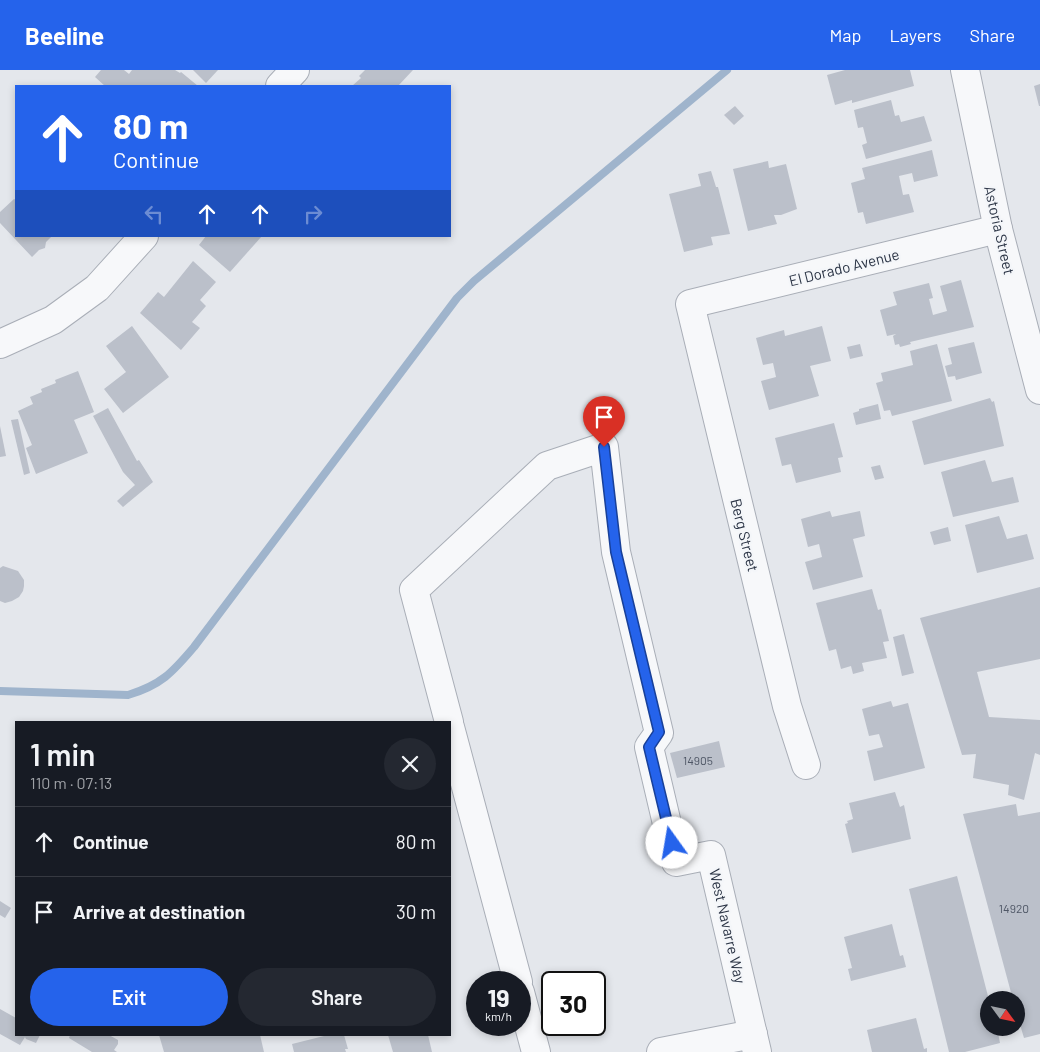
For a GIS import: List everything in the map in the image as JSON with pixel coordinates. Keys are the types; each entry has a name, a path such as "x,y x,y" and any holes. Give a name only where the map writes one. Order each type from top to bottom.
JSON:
{"street":[{"path":"281,85 295,70"},
{"name":"Astoria Street","path":"965,70 998,229 1040,390"},
{"name":"El Dorado Avenue","path":"690,304 998,229"},
{"path":"0,344 54,320 97,288 143,237"},
{"name":"Berg Street","path":"690,304 786,706 806,764"},
{"name":"West Navarre Way","path":"449,721 414,590 547,466 604,447 616,552 659,732 649,747 676,862 711,855 755,1043"},
{"path":"451,731 515,971"},
{"path":"531,1033 536,1052"},
{"path":"661,1052 755,1043"}],"building":[{"path":"101,70 124,70 129,74 132,70 175,70 181,72 197,85 104,85 95,77"},
{"path":"193,70 218,70 206,83"},
{"path":"365,70 413,70 399,85 353,85 361,78 359,76"},
{"path":"845,70 910,70 914,86 852,103 852,100 835,105 827,75"},
{"path":"1040,84 1040,106 1039,106 1034,86"},
{"path":"891,100 895,116 899,115 901,122 924,116 932,141 866,159 862,145 867,143 863,127 858,128 854,110"},
{"path":"735,106 744,116 734,125 724,115"},
{"path":"932,150 938,176 914,182 912,173 899,176 903,195 909,194 914,212 866,224 863,212 858,213 851,183 865,179 862,168"},
{"path":"768,161 769,168 786,164 797,209 781,215 774,215 777,224 748,231 733,169"},
{"path":"711,171 716,187 718,187 730,234 711,237 713,245 684,252 669,194 701,186 698,174"},
{"path":"15,200 15,237 51,237 46,242 45,248 39,250 32,257 0,223 0,212"},
{"path":"205,237 261,237 230,272 199,245"},
{"path":"193,261 216,282 200,300 206,306 192,322 200,328 181,350 140,313 158,292 164,297"},
{"path":"961,280 974,327 910,342 911,344 900,347 899,344 895,345 893,336 896,334 887,336 880,310 897,305 893,292 929,283 933,298 929,299 933,315 947,311 940,286"},
{"path":"132,326 169,377 123,413 104,389 126,372 106,346"},
{"path":"822,326 831,361 810,366 819,396 769,410 761,381 776,377 773,363 763,365 756,338 784,330 785,336"},
{"path":"974,342 982,373 956,380 955,376 948,377 945,366 952,364 948,348"},
{"path":"860,344 863,356 850,359 847,347"},
{"path":"937,344 952,401 892,416 890,410 884,411 876,383 883,381 881,373 913,365 910,351"},
{"path":"78,371 94,412 74,420 88,453 36,474 26,448 32,445 18,411 33,404 30,397 42,392 41,389 56,383 55,380"},
{"path":"990,398 992,402 994,401 1004,446 924,465 912,421"},
{"path":"878,404 881,419 856,425 853,413 859,411 859,409"},
{"path":"108,408 137,461 139,460 153,482 123,507 117,501 135,485 123,472 93,416"},
{"path":"18,419 30,473 24,475 11,420"},
{"path":"834,423 843,457 838,458 841,472 796,483 791,464 782,466 775,438"},
{"path":"0,426 6,456 0,457"},
{"path":"985,460 992,482 1013,477 1019,502 953,517 941,472"},
{"path":"880,465 884,478 875,480 871,467"},
{"path":"830,511 832,517 860,511 865,536 853,539 863,577 813,590 805,562 822,557 819,544 808,547 801,519"},
{"path":"999,516 1007,539 1027,534 1034,559 977,573 965,525"},
{"path":"948,527 951,541 934,545 930,532"},
{"path":"3,566 18,571 24,580 23,591 19,597 5,603 0,601 0,568"},
{"path":"1040,587 1040,659 977,672 989,717 1040,720 1040,755 1035,753 1024,800 1008,795 1009,785 973,778 976,754 962,755 920,618"},
{"path":"872,589 878,610 881,609 889,641 883,642 887,658 862,663 864,671 853,674 851,666 841,669 836,649 829,651 816,603"},
{"path":"904,634 914,673 902,676 893,637"},
{"path":"891,701 893,707 908,703 925,768 874,781 867,751 883,747 879,734 869,736 862,709"},
{"path":"719,741 725,767 677,778 670,753"},
{"path":"895,792 900,807 904,805 911,839 852,853 845,824 853,819 849,803"},
{"path":"1016,804 1018,816 1040,812 1040,1034 1024,1038 1025,991 1011,991 963,814"},
{"path":"957,876 987,991 980,991 980,1036 999,1036 1000,1043 965,1052 949,1052 909,889"},
{"path":"0,901 11,908 5,918 0,915"},
{"path":"892,924 900,956 903,955 906,967 851,981 848,969 852,968 844,937"},
{"path":"0,1009 15,1017 15,1036 40,1036 36,1043 25,1037 20,1045 0,1034"},
{"path":"916,1018 924,1049 927,1048 927,1052 872,1052 867,1030"},
{"path":"70,1036 111,1036 118,1040 114,1050 117,1052 92,1052 69,1038"},
{"path":"159,1036 260,1036 264,1052 164,1052"},
{"path":"324,1036 344,1036 348,1049 345,1049 346,1052 294,1052 292,1044"},
{"path":"388,1036 428,1036 432,1052 393,1052"}],"waterway":[{"path":"0,691 128,695 149,687 165,677 194,647 457,298 474,281 727,70"}],"route":[{"path":"604,447 616,552 659,732 649,747 672,843"}]}
